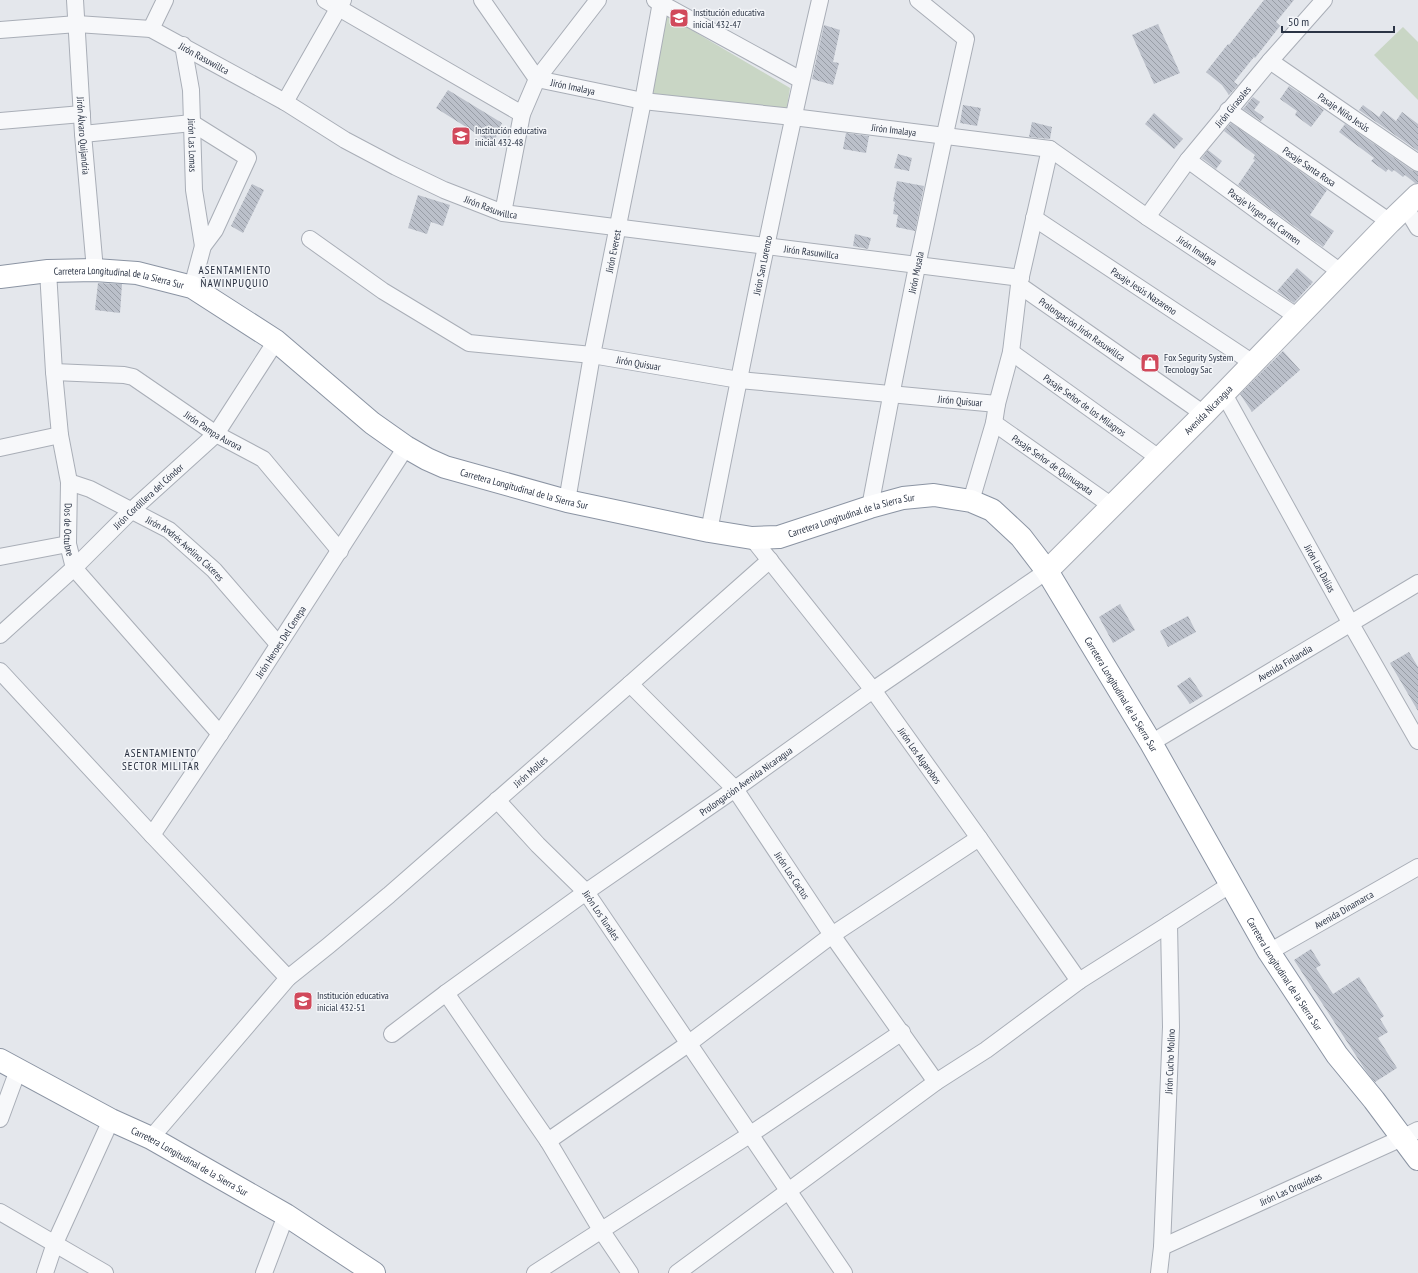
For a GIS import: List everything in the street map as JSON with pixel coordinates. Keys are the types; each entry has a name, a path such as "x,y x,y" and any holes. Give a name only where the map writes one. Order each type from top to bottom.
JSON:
{"main road":[{"name":"Avenida Nicaragua","path":"1047,572 1224,394 1390,222 1412,202"},
{"name":"Carretera Longitudinal de la Sierra Sur","path":"0,277 48,271 96,270 137,273 192,287 276,341 372,423 427,460 445,467 567,501 709,531 752,538 779,537 870,507 903,498 934,495 971,501 992,510 1020,536 1047,572 1151,743 1232,884 1269,952 1337,1055 1374,1100 1410,1134 1418,1159"},
{"name":"Carretera Longitudinal de la Sierra Sur","path":"9,1065 111,1120 151,1138 286,1214 374,1273"}],"street":[{"name":"Jirón Álvaro Quijandria","path":"76,0 83,134 96,270"},
{"path":"151,29 165,0"},
{"name":"Jirón Imalaya","path":"482,0 537,79 643,101 793,117 1050,149 1298,317"},
{"path":"503,213 522,114 537,79 598,0"},
{"name":"Jirón San Lorenzo","path":"709,531 765,247 820,0"},
{"name":"Jirón Musala","path":"870,507 891,395 944,136 966,39 918,0"},
{"name":"Jirón Girasoles","path":"1147,216 1188,160 1228,110 1324,0"},
{"path":"658,1 801,80"},
{"name":"Jirón Everest","path":"567,501 592,355 643,101 658,1"},
{"path":"285,102 336,3 522,114"},
{"name":"Jirón Rasuwillca","path":"0,30 78,24 151,29 183,45 285,102 345,140 396,167 444,190 503,213 918,266 1020,281"},
{"name":"Jirón Las Lomas","path":"183,45 191,90 194,190 203,246"},
{"name":"Pasaje Niño Jesús","path":"1270,61 1418,163"},
{"name":"Pasaje Santa Rosa","path":"1228,110 1390,222"},
{"path":"0,121 82,114"},
{"path":"83,134 192,123 248,158 215,230 203,246 192,287"},
{"path":"971,501 994,423 996,404 1012,352 1020,281 1050,149"},
{"name":"Pasaje Virgen del Carmen","path":"1188,160 1342,273"},
{"path":"1412,202 1418,228"},
{"name":"Pasaje Jesús Nazareno","path":"1034,218 1253,363"},
{"name":"Jirón Quisuar","path":"310,239 383,291 469,343 592,355 739,380 996,404"},
{"name":"Dos de Octubre","path":"48,271 54,372 60,435 69,482 68,544 74,568 220,734"},
{"name":"Prolongación Jirón Rasuwillca","path":"1020,281 1204,414"},
{"name":"Jirón Cordillera del Cóndor","path":"0,635 74,568 131,511 216,434 276,341"},
{"name":"Pasaje Señor de los Milagros","path":"1012,352 1159,458"},
{"name":"Jirón Pampa Aurora","path":"54,372 124,375 133,377 216,434 263,459 340,551"},
{"name":"Jirón Las Dalias","path":"1224,394 1351,624 1418,741"},
{"name":"Pasaje Señor de Quinuapata","path":"994,423 1112,506"},
{"path":"0,448 60,435"},
{"name":"Jirón Heroes Del Cenepa","path":"152,835 340,551 406,447"},
{"name":"Jirón Andrés Avelino Cáceres","path":"69,482 90,489 169,530 214,570 278,644"},
{"name":"Jirón Los Algarobos","path":"752,538 874,690 1079,981"},
{"path":"0,556 68,544"},
{"name":"Jirón Molles","path":"151,1138 288,978 328,946 497,800 770,560"},
{"name":"Prolongación Avenida Nicaragua","path":"392,1034 586,892 735,789 874,690 1047,572"},
{"name":"Avenida Finlandia","path":"1151,743 1418,583"},
{"path":"0,671 152,835 288,978"},
{"name":"Jirón Los Cactus","path":"630,684 735,789 832,935 936,1082"},
{"name":"Jirón Los Tunales","path":"497,800 538,845 586,892 688,1044 790,1191 844,1273"},
{"path":"548,1141 688,1044 832,935 979,838"},
{"name":"Avenida Dinamarca","path":"1269,952 1418,867"},
{"path":"677,1273 936,1082 986,1050 1079,981 1232,884"},
{"name":"Jirón Cucho Molino","path":"1159,1273 1162,1247 1171,1027 1169,924"},
{"path":"446,993 548,1141 630,1273"},
{"path":"535,1273 751,1134 902,1032"},
{"path":"0,1119 9,1065"},
{"path":"45,1273 55,1243 111,1120"},
{"name":"Jirón Las Orquídeas","path":"1162,1247 1410,1134"},
{"path":"0,1212 106,1273"},
{"path":"264,1273 286,1214"}],"green space":[{"path":"666,15 790,88 787,107 778,112 655,96 650,89"},
{"path":"1403,27 1418,42 1418,100 1374,55"}],"building":[{"path":"1264,0 1294,0 1276,22 1280,26 1234,82 1238,85 1229,95 1222,85 1206,72"},
{"path":"1158,24 1180,73 1154,84 1132,35"},
{"path":"824,25 840,30 833,62 839,63 833,85 812,79"},
{"path":"1289,86 1324,110 1311,127 1295,115 1297,111 1280,99"},
{"path":"448,90 502,123 493,144 436,108"},
{"path":"1253,97 1260,102 1254,110 1264,117 1261,121 1243,109"},
{"path":"963,105 981,108 977,126 960,123"},
{"path":"1363,105 1379,117 1383,111 1396,121 1402,112 1418,124 1418,151 1359,110"},
{"path":"1154,113 1183,139 1174,149 1145,124"},
{"path":"1032,122 1052,127 1050,139 1029,137"},
{"path":"1231,123 1327,190 1310,215 1334,231 1323,247 1238,185 1255,160 1253,159 1255,155 1224,131"},
{"path":"1345,124 1413,171 1418,172 1418,183 1415,183 1405,175 1403,177 1394,170 1392,172 1388,169 1386,172 1371,161 1374,158 1339,132"},
{"path":"846,133 869,136 866,153 843,149"},
{"path":"1208,150 1222,161 1216,169 1202,158"},
{"path":"898,154 912,158 909,171 894,168"},
{"path":"897,181 924,186 915,231 896,227 898,215 893,214 895,202 893,201"},
{"path":"252,184 264,190 243,233 231,226"},
{"path":"418,195 450,205 443,226 431,222 427,234 408,228"},
{"path":"855,234 871,238 868,249 853,246"},
{"path":"1297,268 1313,282 1294,303 1277,291"},
{"path":"98,283 122,284 120,313 95,310"},
{"path":"1283,351 1300,370 1252,412 1240,394"},
{"path":"1120,604 1135,630 1113,643 1099,617"},
{"path":"1188,616 1196,632 1168,647 1160,631"},
{"path":"1409,652 1418,667 1418,711 1390,663"},
{"path":"1190,677 1203,696 1190,704 1177,686"},
{"path":"1311,949 1321,965 1316,968 1333,994 1359,977 1384,1016 1380,1019 1388,1032 1378,1038 1397,1068 1375,1082 1366,1071 1294,960"}],"place":[{"name":"Institución educativa inicial 432-47","path":"679,18"},
{"name":"Institución educativa inicial 432-48","path":"461,136"},
{"name":"Fox Segurity System Tecnology Sac","path":"1150,363"},
{"name":"Institución educativa inicial 432-51","path":"303,1001"}],"district":[{"name":"ASENTAMIENTO ÑAWINPUQUIO","path":"235,276"},
{"name":"ASENTAMIENTO SECTOR MILITAR","path":"161,759"}]}
